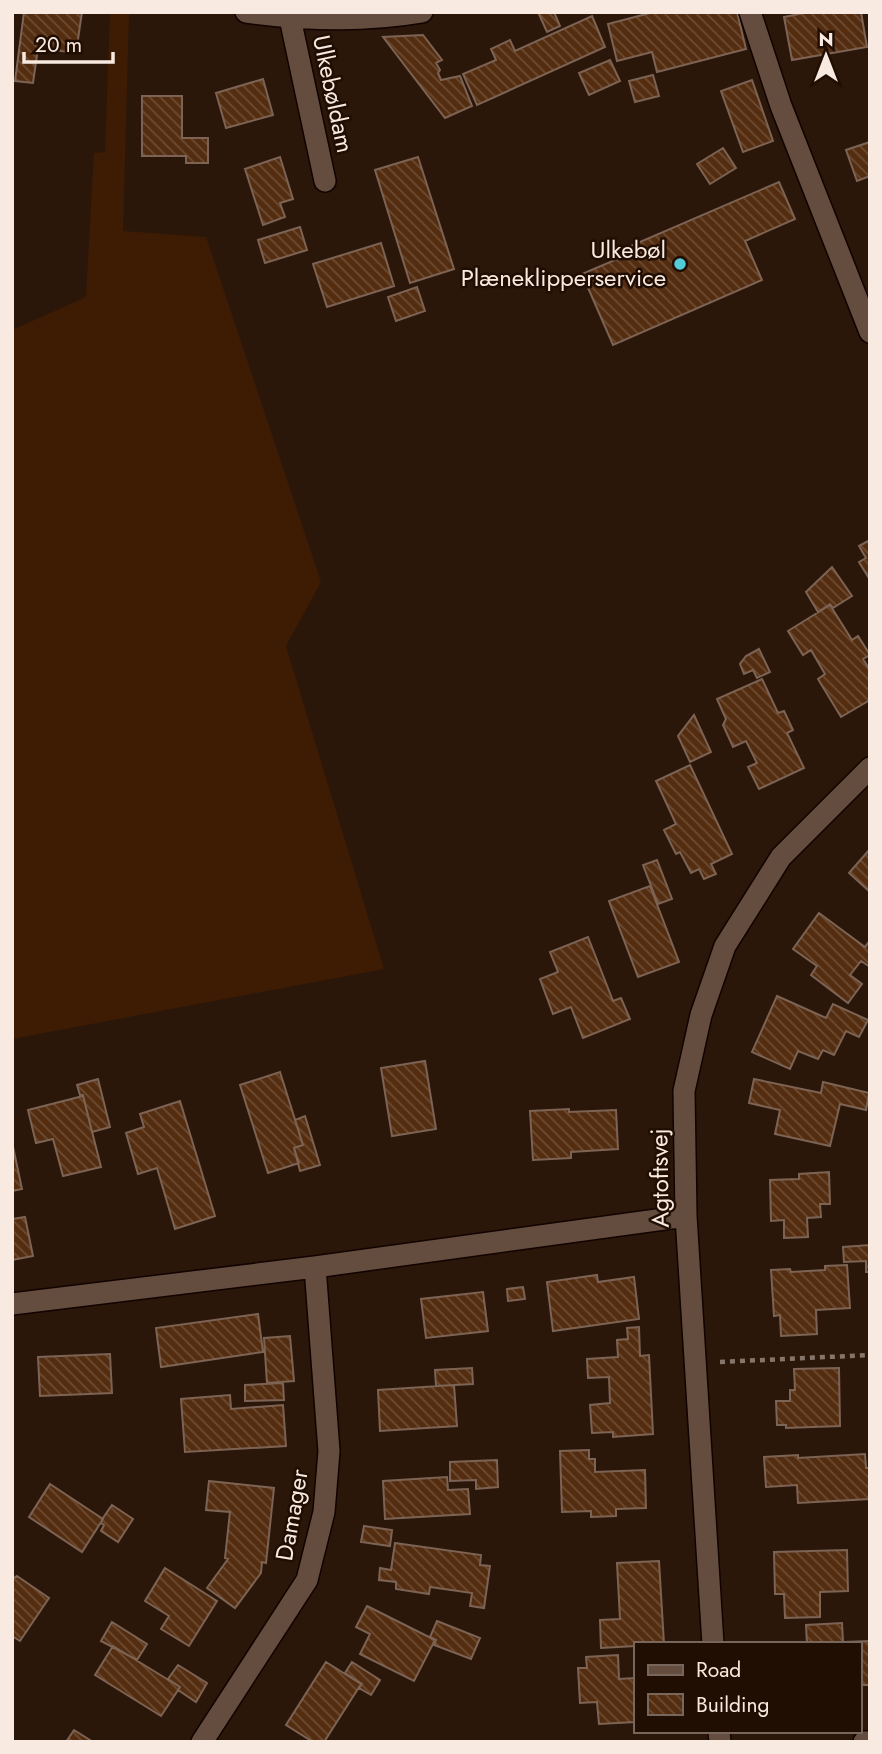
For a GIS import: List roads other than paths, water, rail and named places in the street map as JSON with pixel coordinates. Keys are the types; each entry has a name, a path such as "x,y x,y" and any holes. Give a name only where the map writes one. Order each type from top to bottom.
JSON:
{"street":[{"name":"Ulkebøldam","path":"246,12 290,18 392,17 422,12"},
{"path":"750,12 781,106 870,332"},
{"name":"Ulkebøldam","path":"290,18 325,181"},
{"name":"Agtoftsvej","path":"713,1642 687,1216 684,1091 701,1015 725,946 781,858 870,768"},
{"path":"12,1304 315,1267 687,1216"},
{"name":"Damager","path":"202,1742 307,1580 324,1512 329,1451 315,1267"},
{"path":"864,1742 870,1742"}],"place":[{"name":"Ulkebøl Plæneklipperservice","path":"680,264"}]}
